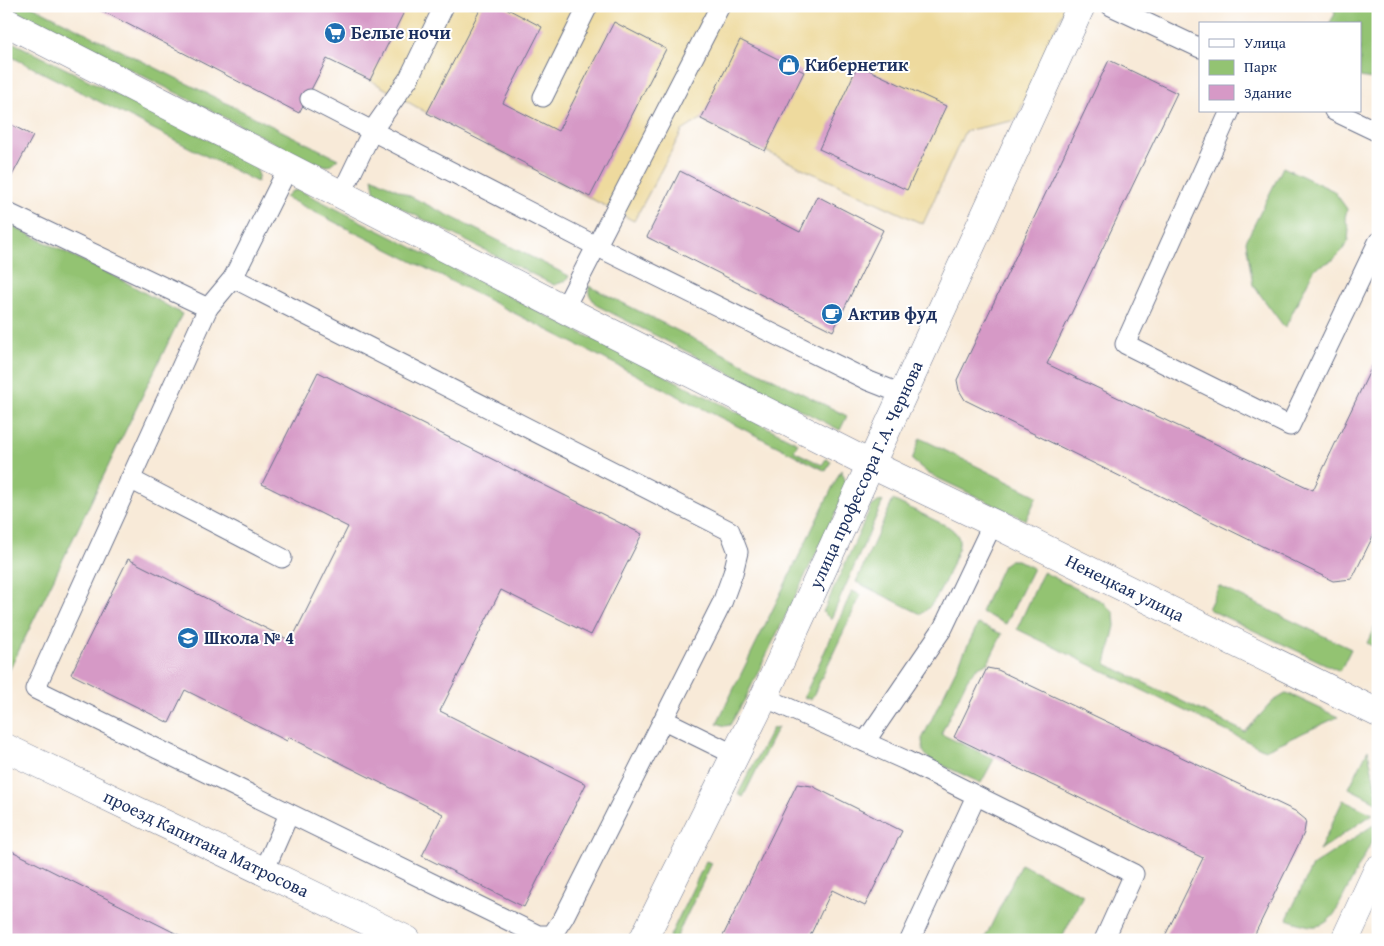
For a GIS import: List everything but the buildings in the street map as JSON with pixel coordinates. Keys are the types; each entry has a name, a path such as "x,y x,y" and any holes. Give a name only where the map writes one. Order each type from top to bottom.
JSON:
{"street":[{"name":"улица профессора Г.А. Чернова","path":"643,940 764,697 1081,6"},
{"name":"Ненецкая улица","path":"6,22 564,310 872,465 1378,713"},
{"name":"проезд Капитана Матросова","path":"6,748 407,940"},
{"path":"1345,940 1378,869"}],"lane":[{"path":"341,195 372,131 409,78 444,6"},
{"path":"543,97 588,6"},
{"path":"564,310 720,6"},
{"path":"1111,6 1199,48"},
{"path":"310,99 596,246 869,382 902,394"},
{"path":"1230,112 1125,344 1290,426 1378,242"},
{"path":"1336,112 1378,132"},
{"path":"233,278 730,531 738,552 733,573 722,603 564,917 552,935 538,935 35,689 208,308 233,278 288,168"},
{"path":"6,212 208,308"},
{"path":"130,479 282,558"},
{"path":"865,742 942,628 993,523"},
{"path":"764,697 865,742 1134,874 1104,940"},
{"path":"664,720 735,755"},
{"path":"910,940 976,796"},
{"path":"264,871 290,814"}],"green space":[{"path":"6,6 32,6 338,159 328,166 312,162"},
{"path":"1333,6 1378,6 1378,78 1362,77 1362,22 1330,22 1335,14"},
{"path":"6,39 251,161 257,171 257,182 6,54"},
{"path":"1283,167 1334,191 1347,209 1345,218 1349,229 1348,241 1342,251 1333,260 1314,269 1285,328 1253,285 1246,241"},
{"path":"372,177 569,276 566,281 554,285 379,197 374,190"},
{"path":"299,190 798,443 794,451 822,465 826,459 831,461 826,471 285,197 292,191"},
{"path":"6,223 122,280 182,314 6,677"},
{"path":"589,286 847,416 840,430 596,305 589,294"},
{"path":"920,438 1037,496 1026,520 929,474 912,460"},
{"path":"841,470 846,482 846,492 745,699 730,725 725,726 717,723"},
{"path":"893,500 949,527 957,534 959,539 958,549 939,594 921,614 856,582"},
{"path":"883,501 831,619 823,612 871,507"},
{"path":"1010,560 1017,560 1033,568 1006,624 981,612 1003,565"},
{"path":"1043,572 1103,602 1114,613 1115,626 1106,664 1245,732 1272,702 1287,693 1338,717 1265,750 1017,629"},
{"path":"1219,586 1351,649 1340,671 1208,609"},
{"path":"852,591 861,595 811,700 804,697"},
{"path":"1378,619 1378,649 1367,643"},
{"path":"978,624 1002,634 988,663 976,669 967,680 941,734 994,759 981,783 929,759 923,751 922,739"},
{"path":"778,727 743,797 738,794 772,729"},
{"path":"1368,750 1378,800 1378,803 1349,788"},
{"path":"1343,800 1373,814 1319,851"},
{"path":"1378,822 1378,829 1335,913 1319,926 1301,924 1287,919 1312,866"},
{"path":"706,861 712,863 675,940 669,938"},
{"path":"1021,864 1083,895 1061,940 984,940"},
{"path":"1378,918 1378,940 1368,940"}],"sand":[{"path":"225,6 1065,6 1016,120 965,131 923,224 765,151 701,119 682,131 634,221 427,113 370,80"}],"place":[{"name":"Белые ночи","path":"335,33"},
{"name":"Кибернетик","path":"789,65"},
{"name":"Актив фуд","path":"832,314"},
{"name":"Школа № 4","path":"188,638"}]}
